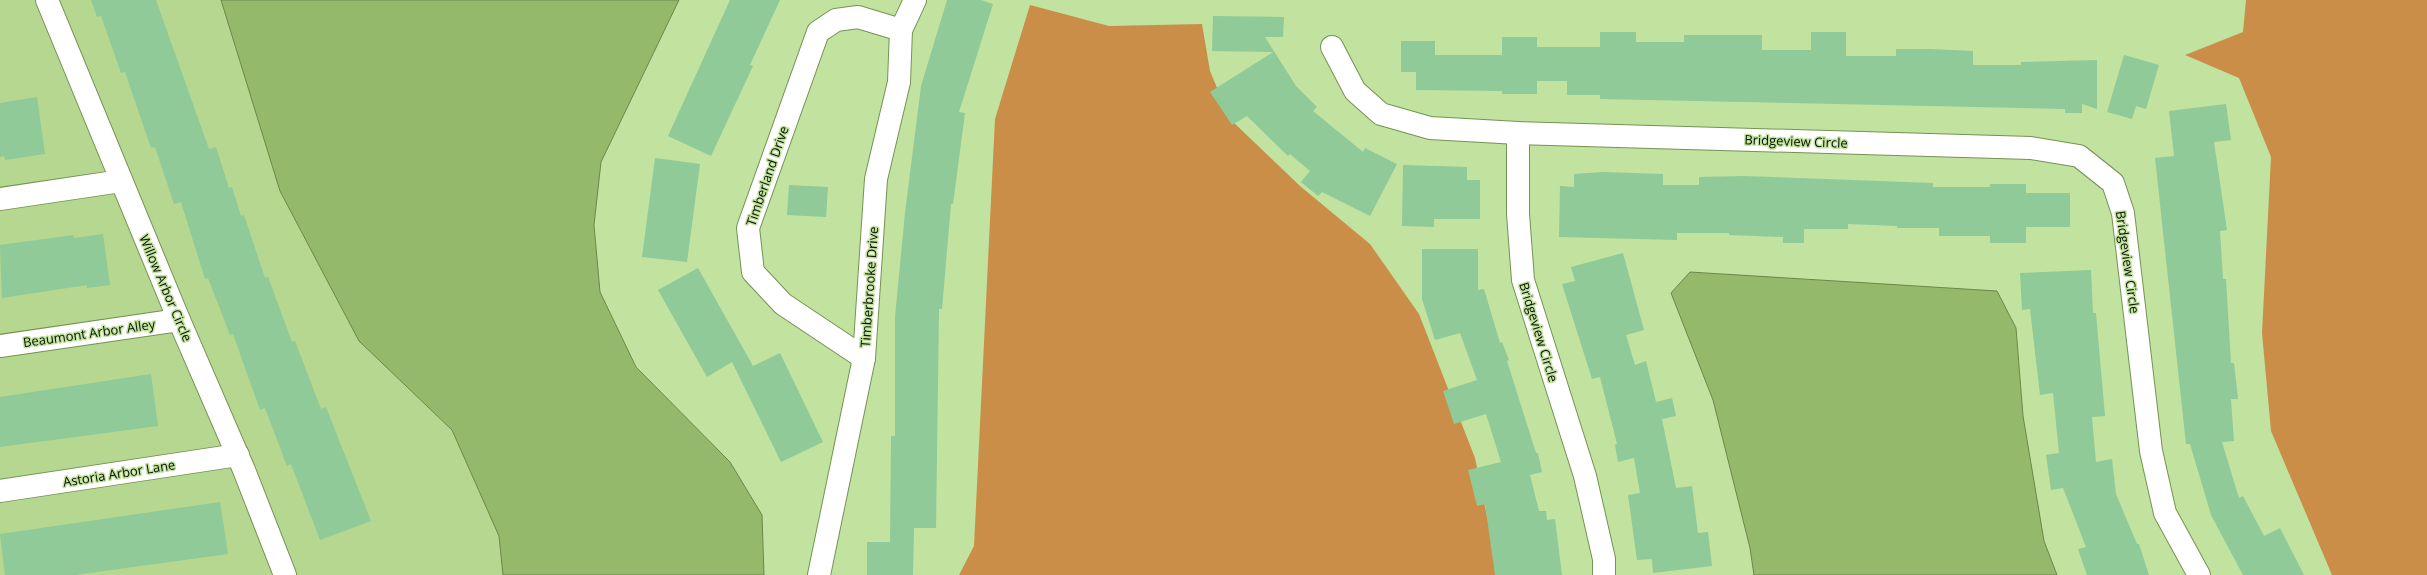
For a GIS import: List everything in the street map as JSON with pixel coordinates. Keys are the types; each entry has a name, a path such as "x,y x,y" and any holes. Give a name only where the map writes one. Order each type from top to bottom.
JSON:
{"street":[{"name":"Willow Arbor Circle","path":"47,0 179,320 238,455 285,575"},
{"name":"Timberbrooke Drive","path":"818,575 864,358 876,179 900,82 901,30 915,0"},
{"name":"Timberland Drive","path":"864,358 783,304 753,272 748,228 818,32 836,20 858,17 901,30"},
{"path":"1332,47 1355,91 1381,114 1430,128 1518,133"},
{"name":"Bridgeview Circle","path":"1604,575 1604,560 1585,476 1523,280 1518,214 1518,133 2030,148 2079,156 2112,183 2123,213 2150,450 2166,512 2200,575"},
{"path":"0,199 121,181"},
{"name":"Beaumont Arbor Alley","path":"0,346 179,320"},
{"name":"Astoria Arbor Lane","path":"0,491 238,455"}],"shaded area":[{"path":"0,0 591,0 580,575 0,575"},
{"path":"221,0 679,0 601,162 594,225 600,292 636,367 730,462 762,515 764,575 503,575 499,536 452,430 359,341 280,191"},
{"path":"2246,0 2427,0 2427,575 2332,575 2271,431 2262,333 2271,157 2239,78 2185,55 2243,32"},
{"path":"1030,5 1109,26 1202,24 1210,71 1230,119 1300,186 1370,244 1419,314 1475,458 1499,575 959,575 974,546 995,119"},
{"path":"1690,272 1997,291 2016,328 2023,416 2044,541 2057,575 1754,575 1750,548 1713,400 1671,293"}],"building":[{"path":"91,0 156,0 209,149 216,147 229,188 232,187 241,216 244,215 265,278 268,277 292,342 295,341 321,409 326,407 371,521 320,540 291,464 287,466 265,408 260,410 233,334 230,335 208,278 205,279 181,202 174,204 155,147 151,148 125,72 121,73 101,16 97,17"},
{"path":"730,0 780,0 750,65 753,66 711,156 668,136"},
{"path":"947,0 981,0 993,4 959,112 965,113 953,204 951,204 942,309 939,309 936,528 914,528 913,575 867,575 867,542 890,542 891,436 895,436 895,317 905,213 921,86"},
{"path":"1213,16 1284,17 1283,37 1265,37 1296,86 1317,107 1313,111 1363,152 1365,148 1397,164 1370,216 1322,192 1318,196 1301,182 1310,171 1290,154 1288,156 1247,116 1232,125 1210,92 1273,52 1212,51"},
{"path":"1600,32 1636,32 1636,42 1684,42 1684,35 1762,35 1762,50 1811,50 1811,32 1846,32 1846,56 1896,56 1896,49 1930,49 1973,51 1973,65 2021,65 2021,62 2097,60 2097,109 2082,104 2082,113 2065,113 2065,109 1600,99 1600,95 1567,95 1567,81 1537,81 1537,94 1502,94 1502,91 1416,90 1416,72 1401,72 1401,41 1435,41 1435,55 1502,55 1502,37 1537,37 1537,47 1600,47"},
{"path":"2124,55 2159,65 2146,109 2136,106 2132,119 2107,112"},
{"path":"37,97 45,154 5,160 4,156 0,157 0,103"},
{"path":"2226,104 2231,140 2214,142 2227,230 2220,231 2223,279 2226,279 2231,363 2234,363 2238,399 2231,399 2234,441 2222,442 2239,498 2243,496 2264,536 2280,528 2304,575 2243,575 2211,515 2190,444 2186,444 2155,158 2174,156 2169,111"},
{"path":"655,158 700,164 687,262 642,257"},
{"path":"1403,165 1467,167 1467,180 1480,180 1480,219 1434,219 1434,227 1402,226"},
{"path":"1602,172 1663,174 1663,185 1699,185 1699,177 1744,176 1933,183 1933,187 1990,187 1990,184 2026,184 2026,193 2070,193 2070,227 2026,227 2026,243 1990,243 1990,236 1939,236 1939,228 1897,228 1897,226 1848,224 1848,229 1804,229 1804,243 1783,243 1783,237 1729,235 1729,233 1677,233 1677,240 1559,237 1560,186 1574,187 1574,174"},
{"path":"789,185 828,187 826,217 787,215"},
{"path":"103,234 110,285 87,288 87,285 2,298 0,245 74,235 74,238"},
{"path":"1422,249 1478,249 1478,290 1484,289 1500,343 1502,342 1509,360 1507,361 1536,453 1538,453 1542,472 1530,475 1539,511 1546,511 1547,520 1555,519 1562,575 1495,575 1485,504 1477,506 1468,470 1501,462 1486,414 1454,424 1443,391 1477,380 1460,333 1435,340 1422,299"},
{"path":"1623,253 1644,330 1626,335 1635,365 1646,361 1656,402 1672,398 1676,416 1662,419 1676,488 1692,486 1698,533 1708,532 1712,566 1653,573 1652,559 1637,560 1628,495 1640,493 1634,458 1618,462 1615,445 1617,444 1600,377 1592,379 1562,284 1575,281 1571,267"},
{"path":"698,268 753,366 780,353 823,442 781,462 732,362 707,377 658,290"},
{"path":"2091,270 2093,313 2096,313 2105,416 2092,417 2096,462 2112,459 2116,494 2137,544 2139,544 2149,575 2087,575 2078,549 2086,547 2063,488 2051,490 2046,455 2059,453 2053,393 2040,395 2030,309 2022,310 2020,273"},
{"path":"151,374 158,426 0,447 0,397"},
{"path":"220,502 228,554 75,575 5,575 0,534"}]}
